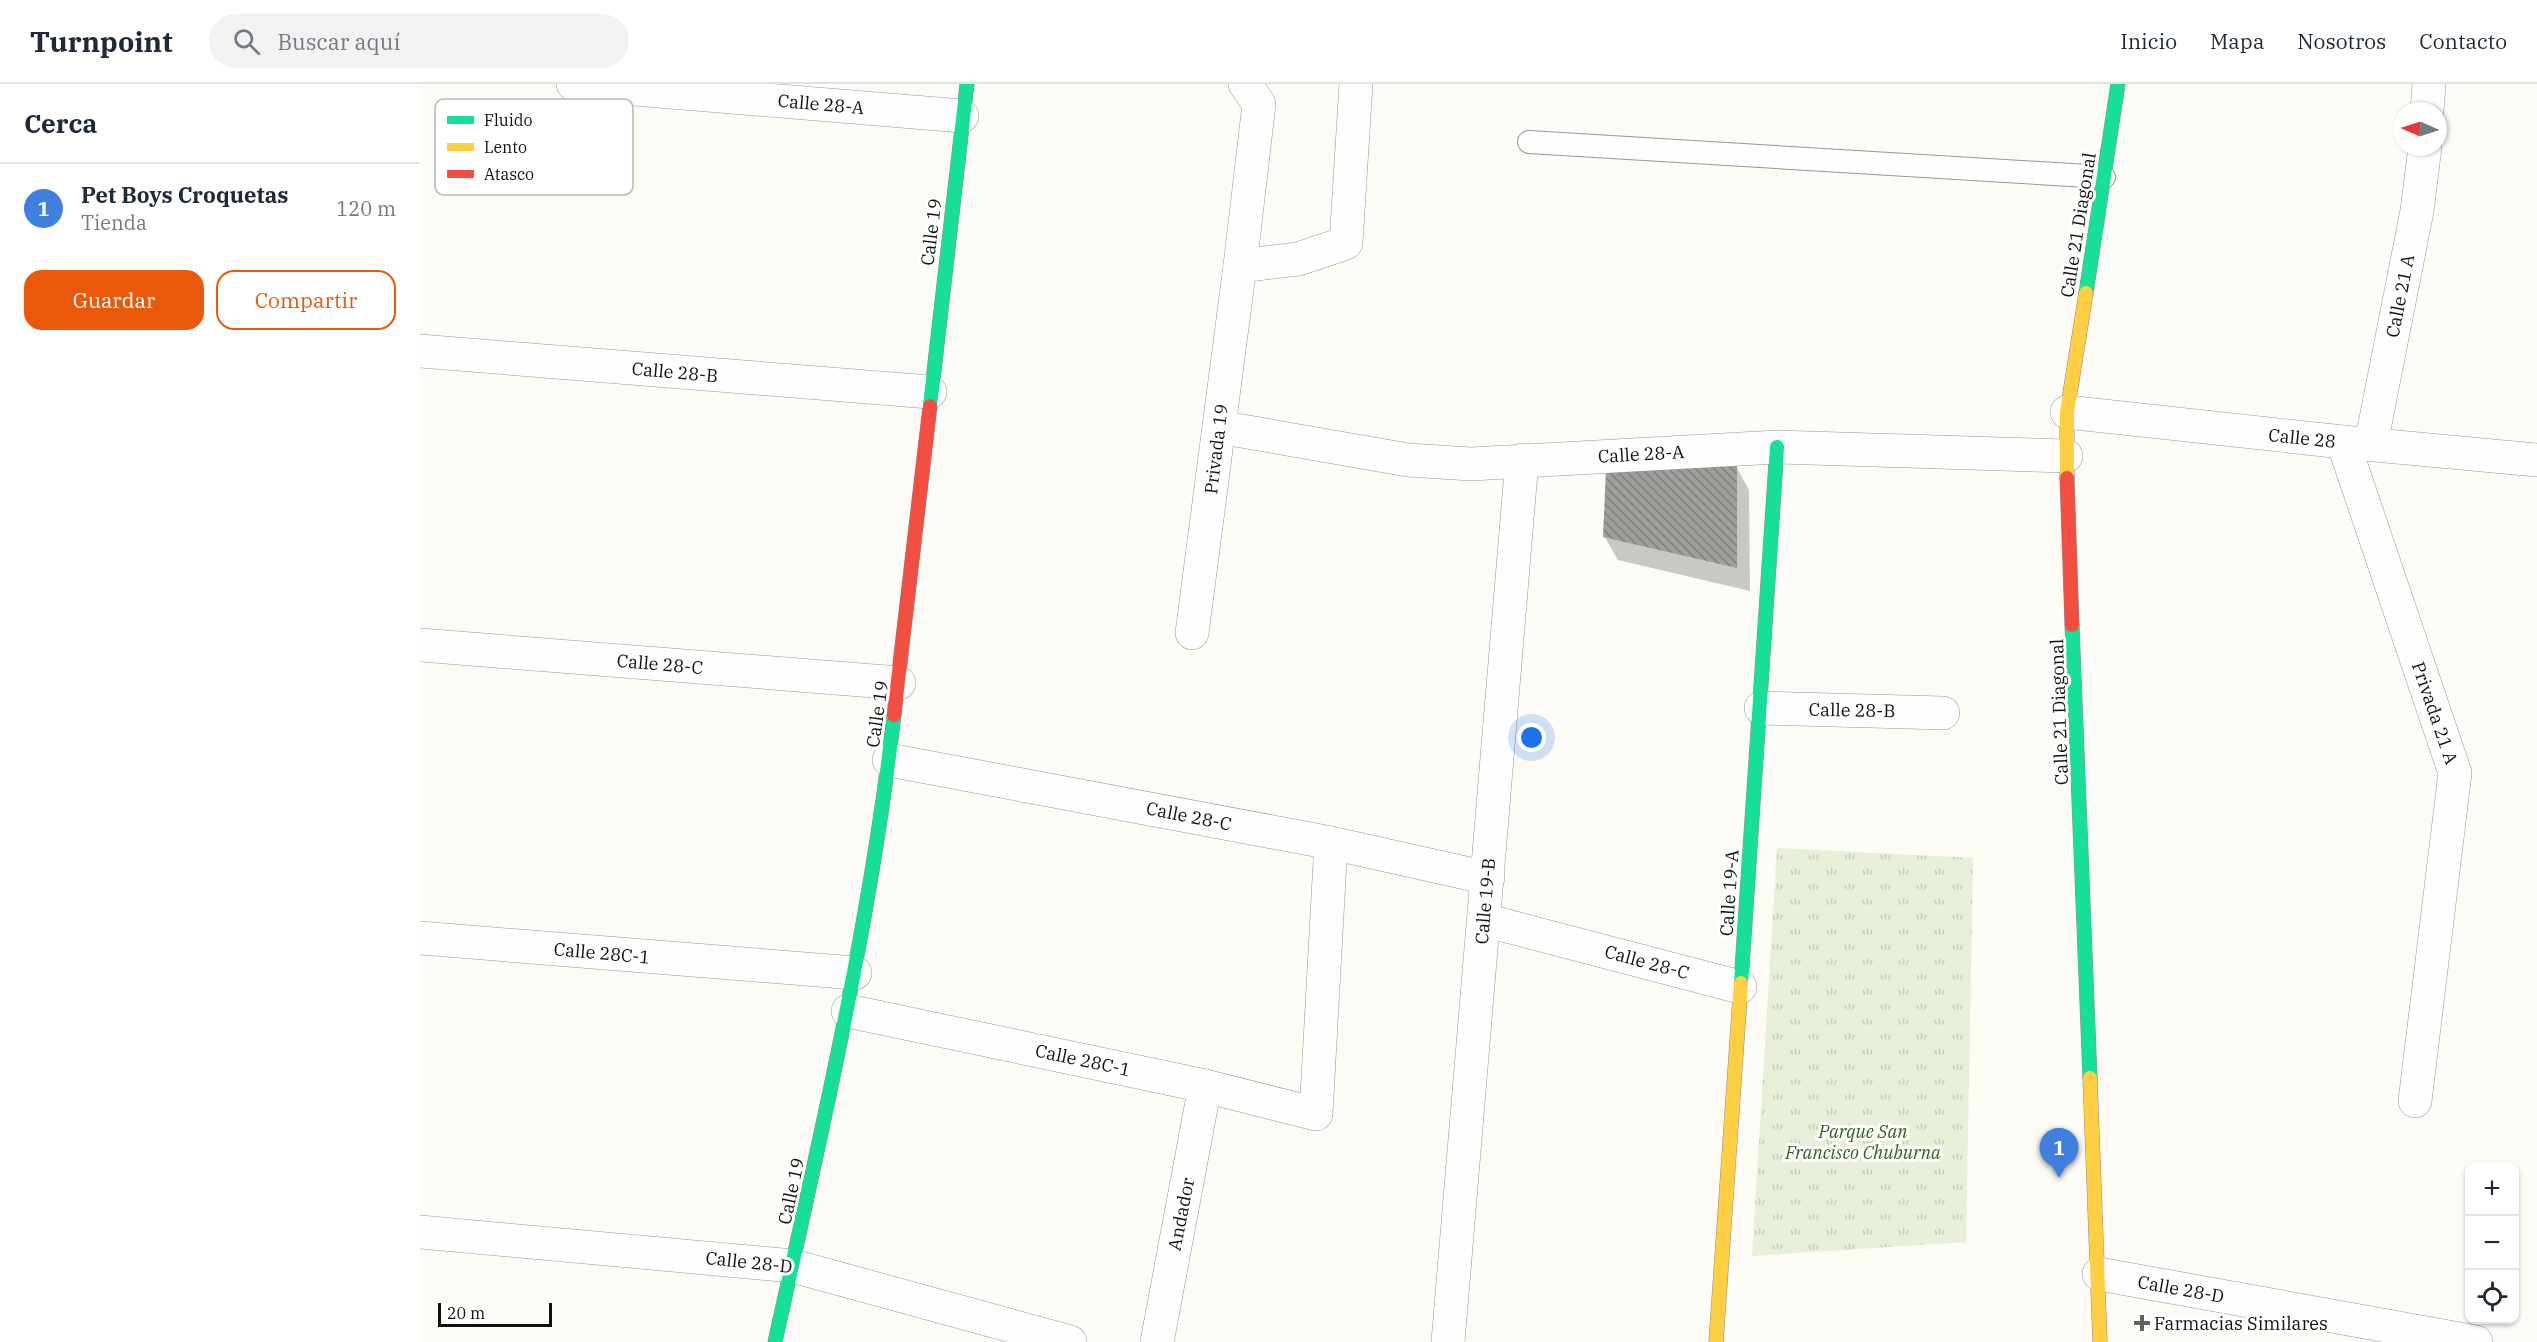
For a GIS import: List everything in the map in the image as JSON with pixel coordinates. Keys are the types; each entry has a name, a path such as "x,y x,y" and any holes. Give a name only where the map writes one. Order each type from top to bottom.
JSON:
{"street":[{"name":"Calle 28-A","path":"573,84 962,116"},
{"name":"Calle 19","path":"775,1342 848,1011 889,760 967,84"},
{"path":"1240,266 1298,259 1346,243 1356,84"},
{"name":"Calle 21 Diagonal","path":"2100,1342 2066,456 2067,412 2118,84"},
{"path":"2428,102 2429,84"},
{"name":"Privada 19","path":"1192,633 1240,266 1252,94"},
{"name":"Calle 21 A","path":"2357,443 2417,211 2425,156"},
{"name":"Calle 28-B","path":"420,351 930,392"},
{"name":"Calle 28","path":"2067,412 2357,443 2537,459"},
{"name":"Calle 28-A","path":"1219,427 1408,460 1471,464 1777,447 2066,456"},
{"name":"Privada 21 A","path":"2357,443 2456,773 2415,1101"},
{"name":"Calle 19-A","path":"1716,1342 1777,447"},
{"name":"Calle 19-B","path":"1448,1342 1522,460"},
{"name":"Calle 28-C","path":"420,645 899,684"},
{"name":"Calle 28-B","path":"1761,708 1942,712"},
{"name":"Calle 28-C","path":"889,760 1331,843 1488,878"},
{"name":"Calle 28C-1","path":"848,1011 1205,1086 1316,1114 1331,843"},
{"name":"Calle 28-C","path":"1484,920 1740,987"},
{"name":"Calle 28C-1","path":"420,938 855,973"},
{"name":"Andador","path":"1157,1342 1205,1086"},
{"name":"Calle 28-D","path":"420,1232 793,1266 1070,1342"},
{"name":"Calle 28-D","path":"2099,1274 2476,1342"}],"lane":[{"path":"1529,142 2104,177"}],"green space":[{"name":"Parque San Francisco Chuburna","path":"1777,848 1973,858 1966,1242 1752,1256"}],"building":[{"path":"1737,464 1737,568 1603,537 1606,469"}],"traffic: fast":[{"path":"930,406 967,84"},
{"path":"2086,293 2118,84"},
{"path":"1741,983 1777,447"},
{"path":"2072,625 2090,1078"},
{"path":"775,1342 827,1108 858,951 872,873 894,715"}],"traffic: slow":[{"path":"2067,478 2067,412 2086,293"},
{"path":"1716,1342 1741,983"},
{"path":"2090,1078 2100,1342"}],"traffic: jam":[{"path":"894,715 930,406"},
{"path":"2067,478 2072,625"}],"place":[{"name":"Pet Boys Croquetas","path":"2059,1178"},
{"name":"Farmacias Similares","path":"2142,1323"}]}
